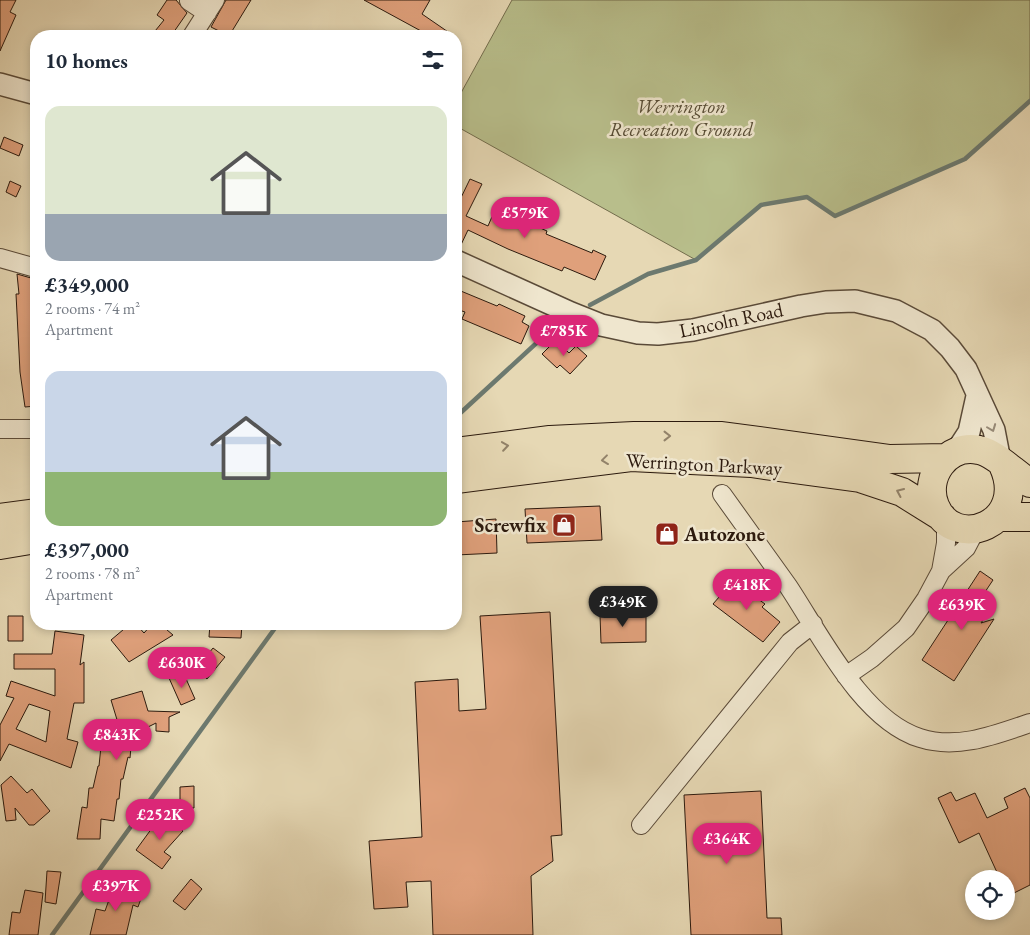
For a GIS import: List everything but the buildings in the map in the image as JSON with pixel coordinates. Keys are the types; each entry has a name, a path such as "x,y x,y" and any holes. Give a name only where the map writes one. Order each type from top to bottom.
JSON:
{"highway":[{"name":"Werrington Parkway","path":"462,451 550,440 634,436 722,436 794,457 831,462 951,455"},
{"path":"1030,483 990,454 979,450 967,449 951,455 938,467 933,477 931,488 932,499 944,519 958,527 1030,517"},
{"name":"Werrington Parkway","path":"462,478 631,457 751,463 794,457"},
{"name":"Werrington Parkway","path":"831,462 860,478 886,486 913,498 944,519"},
{"path":"988,523 1006,509 1011,490 1010,478 1002,463"},
{"path":"0,518 30,514"},
{"path":"0,545 30,540"}],"street":[{"path":"189,2 211,6 196,30"},
{"path":"0,84 30,92"},
{"path":"0,258 30,266"},
{"name":"Lincoln Road","path":"462,264 601,325 638,333 658,334 687,331 826,302 855,301 874,304 896,311 932,330 950,348 966,369 994,430 1002,463"},
{"path":"951,455 969,432 978,396"},
{"path":"0,429 30,429"},
{"path":"722,494 846,676 862,696 895,726 920,738 951,743 985,739 1030,723"},
{"path":"846,676 872,658 906,628 926,599 941,571 946,544 944,519"},
{"path":"941,571 966,548 988,523"},
{"path":"641,825 790,642 812,624"}],"green space":[{"name":"Werrington Recreation Ground","path":"512,0 1030,0 1030,101 965,159 835,216 807,197 761,205 696,260 462,129 462,91"}],"waterway":[{"path":"590,305 648,274 696,260 761,205 807,197 835,216 965,159 1030,101"},
{"path":"462,411 543,337 557,327"},
{"path":"52,935 274,630"}],"place":[{"name":"Screwfix","path":"564,525"},
{"name":"Autozone","path":"667,534"}]}
